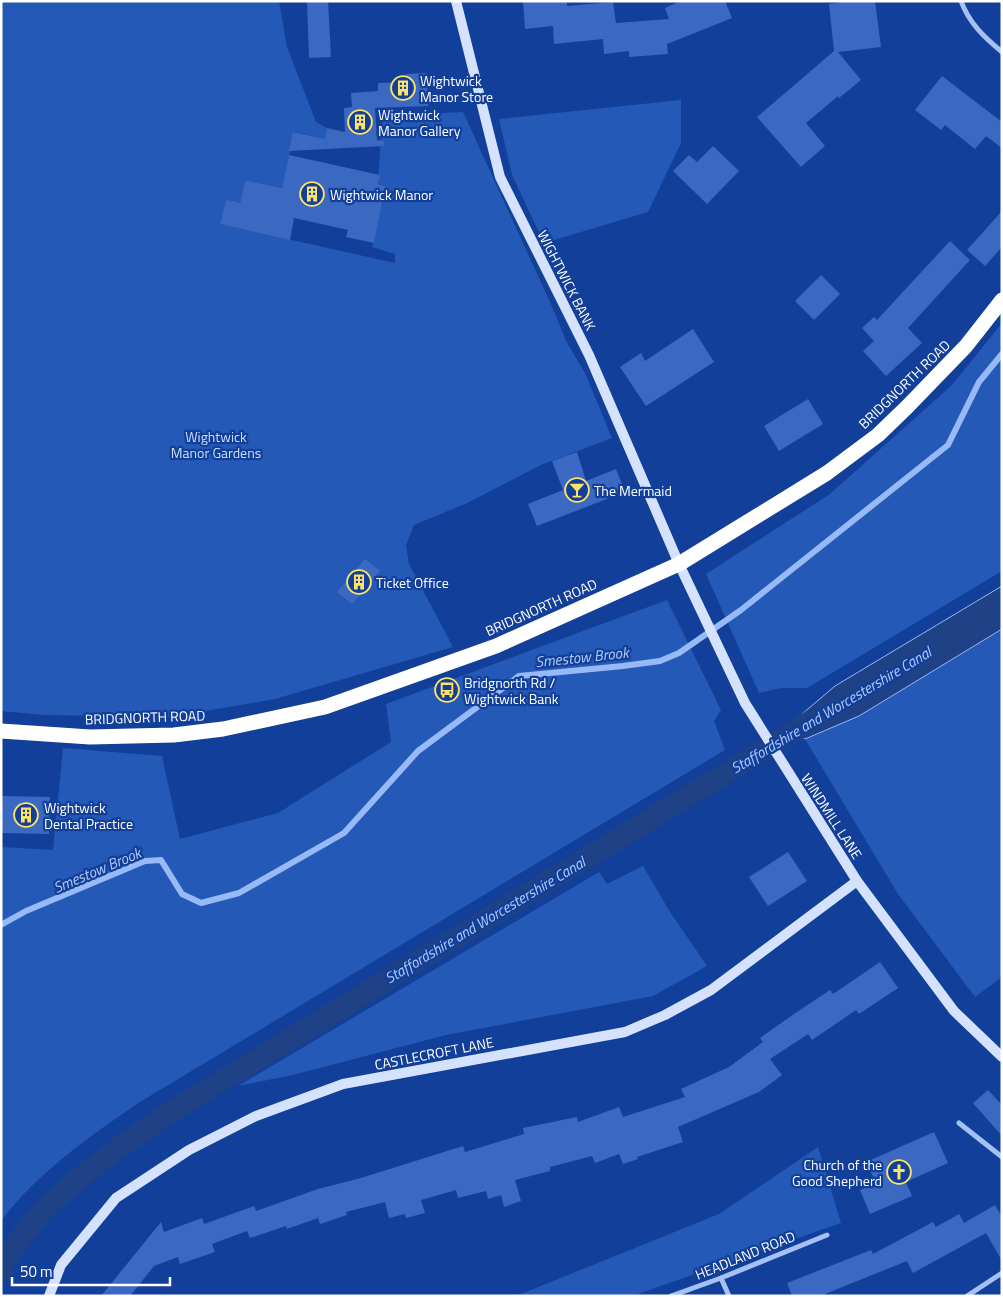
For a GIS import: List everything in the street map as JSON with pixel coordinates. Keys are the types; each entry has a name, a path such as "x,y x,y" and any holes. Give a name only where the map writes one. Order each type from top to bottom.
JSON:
{"highway":[{"name":"BRIDGNORTH ROAD","path":"1,730 90,737 174,735 223,729 324,707 496,646 679,564 827,473 878,435 966,346 1002,300"}],"street":[{"name":"WIGHTWICK BANK","path":"456,1 500,177 589,354 679,564"},
{"path":"961,1 965,12 980,33 1002,52"},
{"name":"WINDMILL LANE","path":"679,564 745,703 858,881 954,1011 1002,1056"},
{"name":"CASTLECROFT LANE","path":"49,1296 61,1265 116,1198 188,1150 256,1116 343,1084 625,1032 665,1016 711,990 858,881"},
{"path":"959,1124 1002,1157"},
{"name":"HEADLAND ROAD","path":"671,1296 827,1235"},
{"path":"967,1296 1002,1273"},
{"path":"721,1278 729,1296"}],"green space":[{"name":"Wightwick Manor Gardens","path":"1,1 279,1 287,47 316,122 327,128 325,139 294,132 282,188 245,180 240,203 226,201 220,224 395,263 395,254 372,247 378,222 371,220 385,186 378,184 382,116 463,112 566,341 585,373 612,438 541,465 467,503 414,525 406,545 409,564 453,647 275,699 172,717 44,715 1,711"},
{"path":"681,100 681,143 648,212 544,243 512,175 499,119"},
{"path":"1002,323 1002,571 807,688 781,688 759,693 706,574 830,494 952,385"},
{"path":"667,600 721,710 714,721 725,750 140,1102 102,1128 48,1171 1,1221 1,847 53,850 63,748 162,756 180,839 278,813 391,742 386,704"},
{"path":"1002,629 1002,977 975,997 898,894 805,739 859,716"},
{"path":"643,866 670,912 707,966 653,996 446,1035 293,1075 238,1086 599,872 607,884"},
{"path":"818,1147 841,1223 632,1296 516,1296 719,1214"}],"water":[{"path":"1002,586 1002,629 859,716 805,739 788,726 835,686"}],"building":[{"path":"307,1 328,1 331,57 309,58"},
{"path":"523,1 567,1 567,6 613,2 616,23 669,19 665,8 681,1 725,1 732,18 667,44 668,54 629,57 629,51 604,54 603,39 554,44 553,26 525,29"},
{"path":"849,1 875,1 881,47 838,52 861,80 839,98 838,96 806,123 825,146 801,167 757,117 834,51 829,4"},
{"path":"427,73 428,106 375,108 377,140 384,141 384,146 289,151 293,132 325,139 327,128 345,132 344,108 352,107 351,93 378,91 378,83 406,82 406,74"},
{"path":"942,76 1002,122 1002,148 986,136 975,149 945,125 941,130 915,110"},
{"path":"713,146 739,171 707,204 673,171 689,155 697,162"},
{"name":"Wightwick Manor","path":"289,155 380,175 378,184 385,186 374,243 346,237 348,230 294,218 290,240 220,224 226,200 240,203 245,180 282,188"},
{"path":"1002,211 1002,247 985,266 967,250"},
{"path":"950,241 970,260 908,328 922,343 886,376 863,351 874,341 862,328 874,317 877,320"},
{"path":"821,275 840,294 814,320 795,301"},
{"path":"693,329 714,362 646,406 620,367 641,353 645,361"},
{"path":"808,399 823,424 779,451 764,426"},
{"path":"577,452 586,481 616,469 625,492 537,526 528,504 563,490 552,461"},
{"name":"Ticket Office","path":"365,559 380,571 352,604 337,592"},
{"name":"Wightwick Dental Practice","path":"1,796 50,797 49,834 1,833"},
{"path":"788,852 807,881 768,906 749,877"},
{"path":"880,962 898,988 859,1014 856,1010 812,1040 808,1034 770,1059 782,1075 759,1092 678,1127 683,1142 637,1157 638,1159 623,1164 619,1154 595,1163 592,1156 550,1167 550,1171 515,1180 521,1201 504,1207 501,1195 488,1199 486,1191 458,1198 456,1190 421,1200 425,1213 406,1218 405,1214 389,1218 385,1202 346,1212 347,1215 320,1224 318,1218 287,1229 286,1226 250,1238 247,1231 212,1244 215,1252 180,1264 178,1257 154,1266 130,1296 101,1296 161,1222 164,1232 202,1218 204,1224 254,1206 256,1211 318,1189 361,1178 463,1146 465,1152 524,1134 523,1128 577,1117 578,1122 619,1107 623,1117 685,1097 681,1089 729,1067 763,1042 760,1038 794,1014 830,990 833,994"},
{"path":"988,1090 1002,1105 1002,1136 973,1103"},
{"name":"Church of the Good Shepherd","path":"934,1132 948,1163 906,1182 912,1196 870,1214 860,1190 876,1183 866,1162"},
{"path":"995,1205 1002,1217 1002,1261 986,1233 913,1273 907,1261 820,1296 792,1296 787,1283 871,1250 873,1254 933,1222 936,1227 959,1214 964,1223"}],"waterway":[{"name":"Smestow Brook","path":"1,925 26,911 145,861 161,860 182,894 201,903 239,893 344,833 418,751 519,676 660,661 679,653 741,610 948,445 979,382 1002,354"},
{"name":"Staffordshire and Worcestershire Canal","path":"1,1272 13,1248 50,1204 73,1183 169,1113 821,715"}],"place":[{"name":"Wightwick Manor Store","path":"403,88"},
{"name":"Wightwick Manor Gallery","path":"360,122"},
{"name":"Wightwick Manor","path":"312,194"},
{"name":"The Mermaid","path":"577,490"},
{"name":"Ticket Office","path":"359,582"},
{"name":"Bridgnorth Rd / Wightwick Bank","path":"447,690"},
{"name":"Wightwick Dental Practice","path":"26,815"},
{"name":"Church of the Good Shepherd","path":"899,1172"}]}
